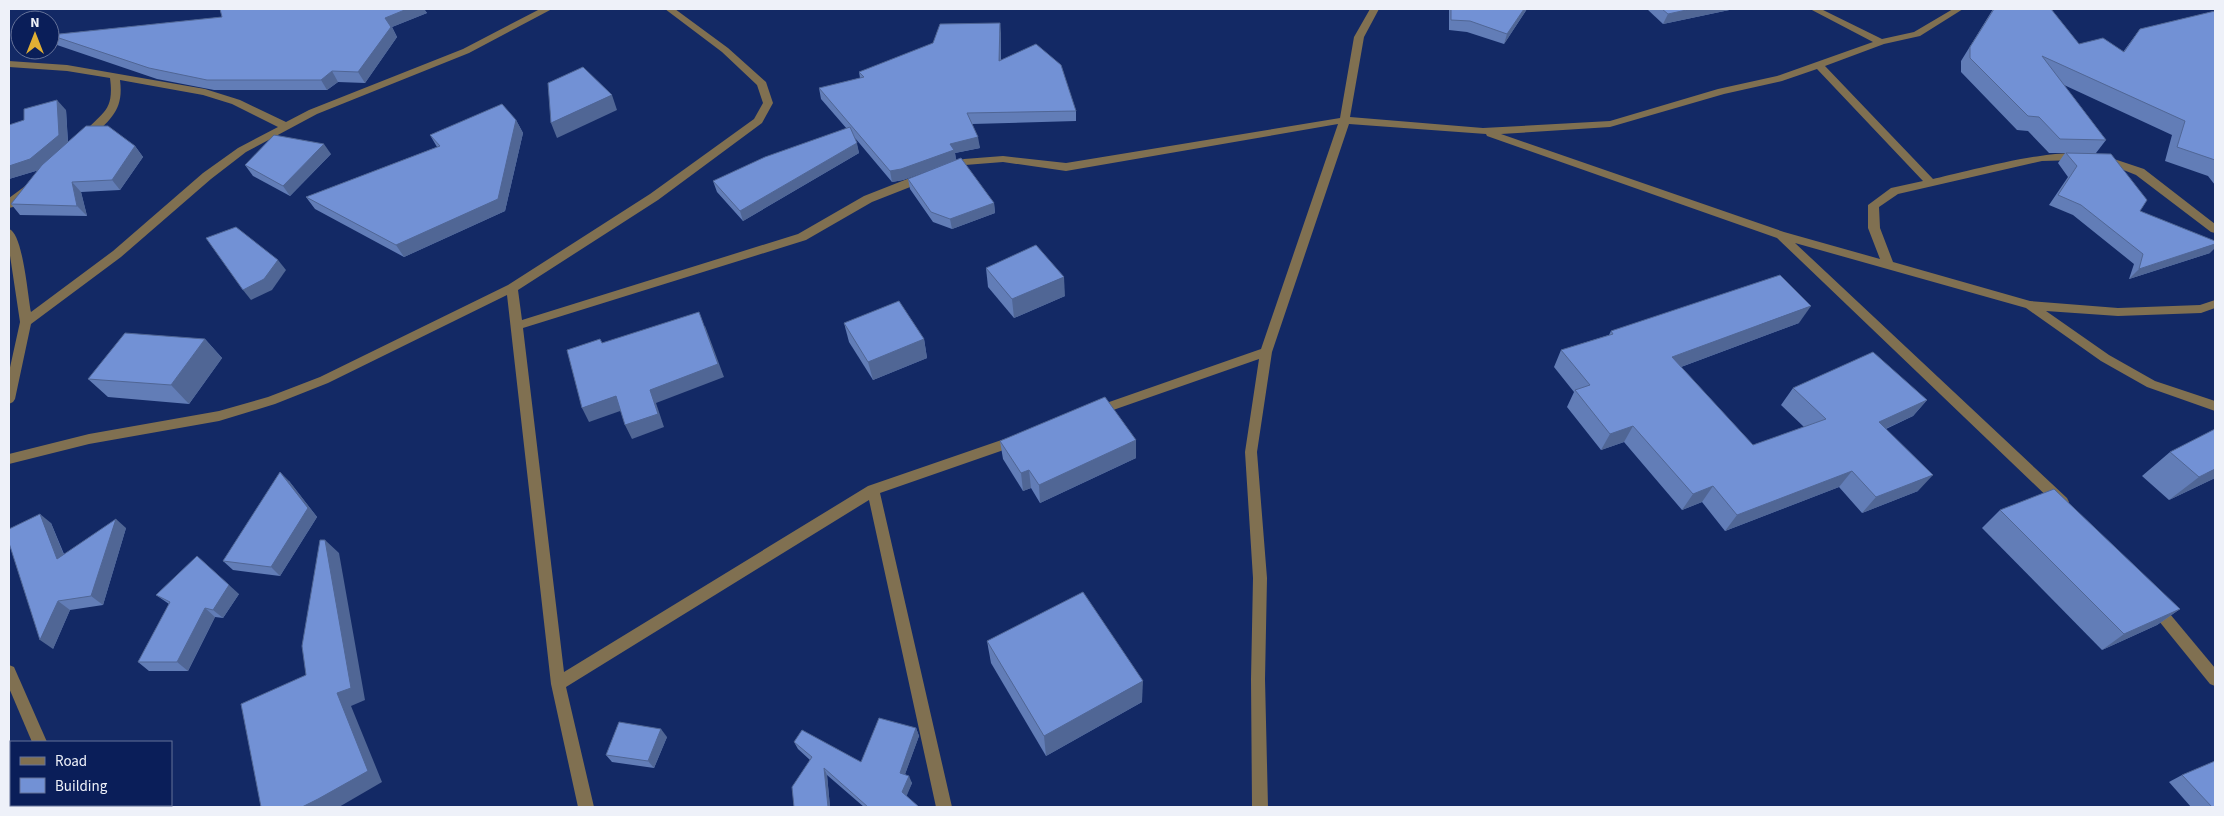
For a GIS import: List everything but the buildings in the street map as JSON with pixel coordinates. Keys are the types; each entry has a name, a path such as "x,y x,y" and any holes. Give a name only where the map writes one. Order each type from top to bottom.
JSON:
{"street":[{"path":"26,322 117,254 207,176 242,150 313,112 466,51 547,9"},
{"path":"9,459 89,439 218,416 271,400 324,380 512,288 695,169 758,121 768,104 762,84 725,50 668,9"},
{"path":"1260,807 1258,679 1260,578 1251,452 1266,352 1345,120 1359,37 1374,9"},
{"path":"1814,9 1881,42"},
{"path":"516,326 802,237 868,199 964,162 1003,159 1066,167 1345,120 1483,131 1566,128 1610,124 1722,91 1779,79 1881,42 1917,34 1958,9"},
{"path":"9,64 67,68 205,92 236,102 285,126"},
{"path":"1819,66 1931,183"},
{"path":"75,147 111,111 117,96 114,75"},
{"path":"1483,131 1781,235 2030,305 2118,312 2201,309 2215,304"},
{"path":"1888,265 1874,228 1873,205 1894,191 2042,158 2106,159 2140,172 2215,229"},
{"path":"9,204 38,179"},
{"path":"9,233 16,257 26,322 9,399"},
{"path":"1781,235 2072,511"},
{"path":"512,288 558,684 586,807"},
{"path":"2030,305 2105,358 2151,384 2215,406"},
{"path":"1079,417 1266,352"},
{"path":"558,684 873,490 1032,434"},
{"path":"873,490 944,807"},
{"path":"2147,598 2215,679"},
{"path":"9,672 40,741"}]}
